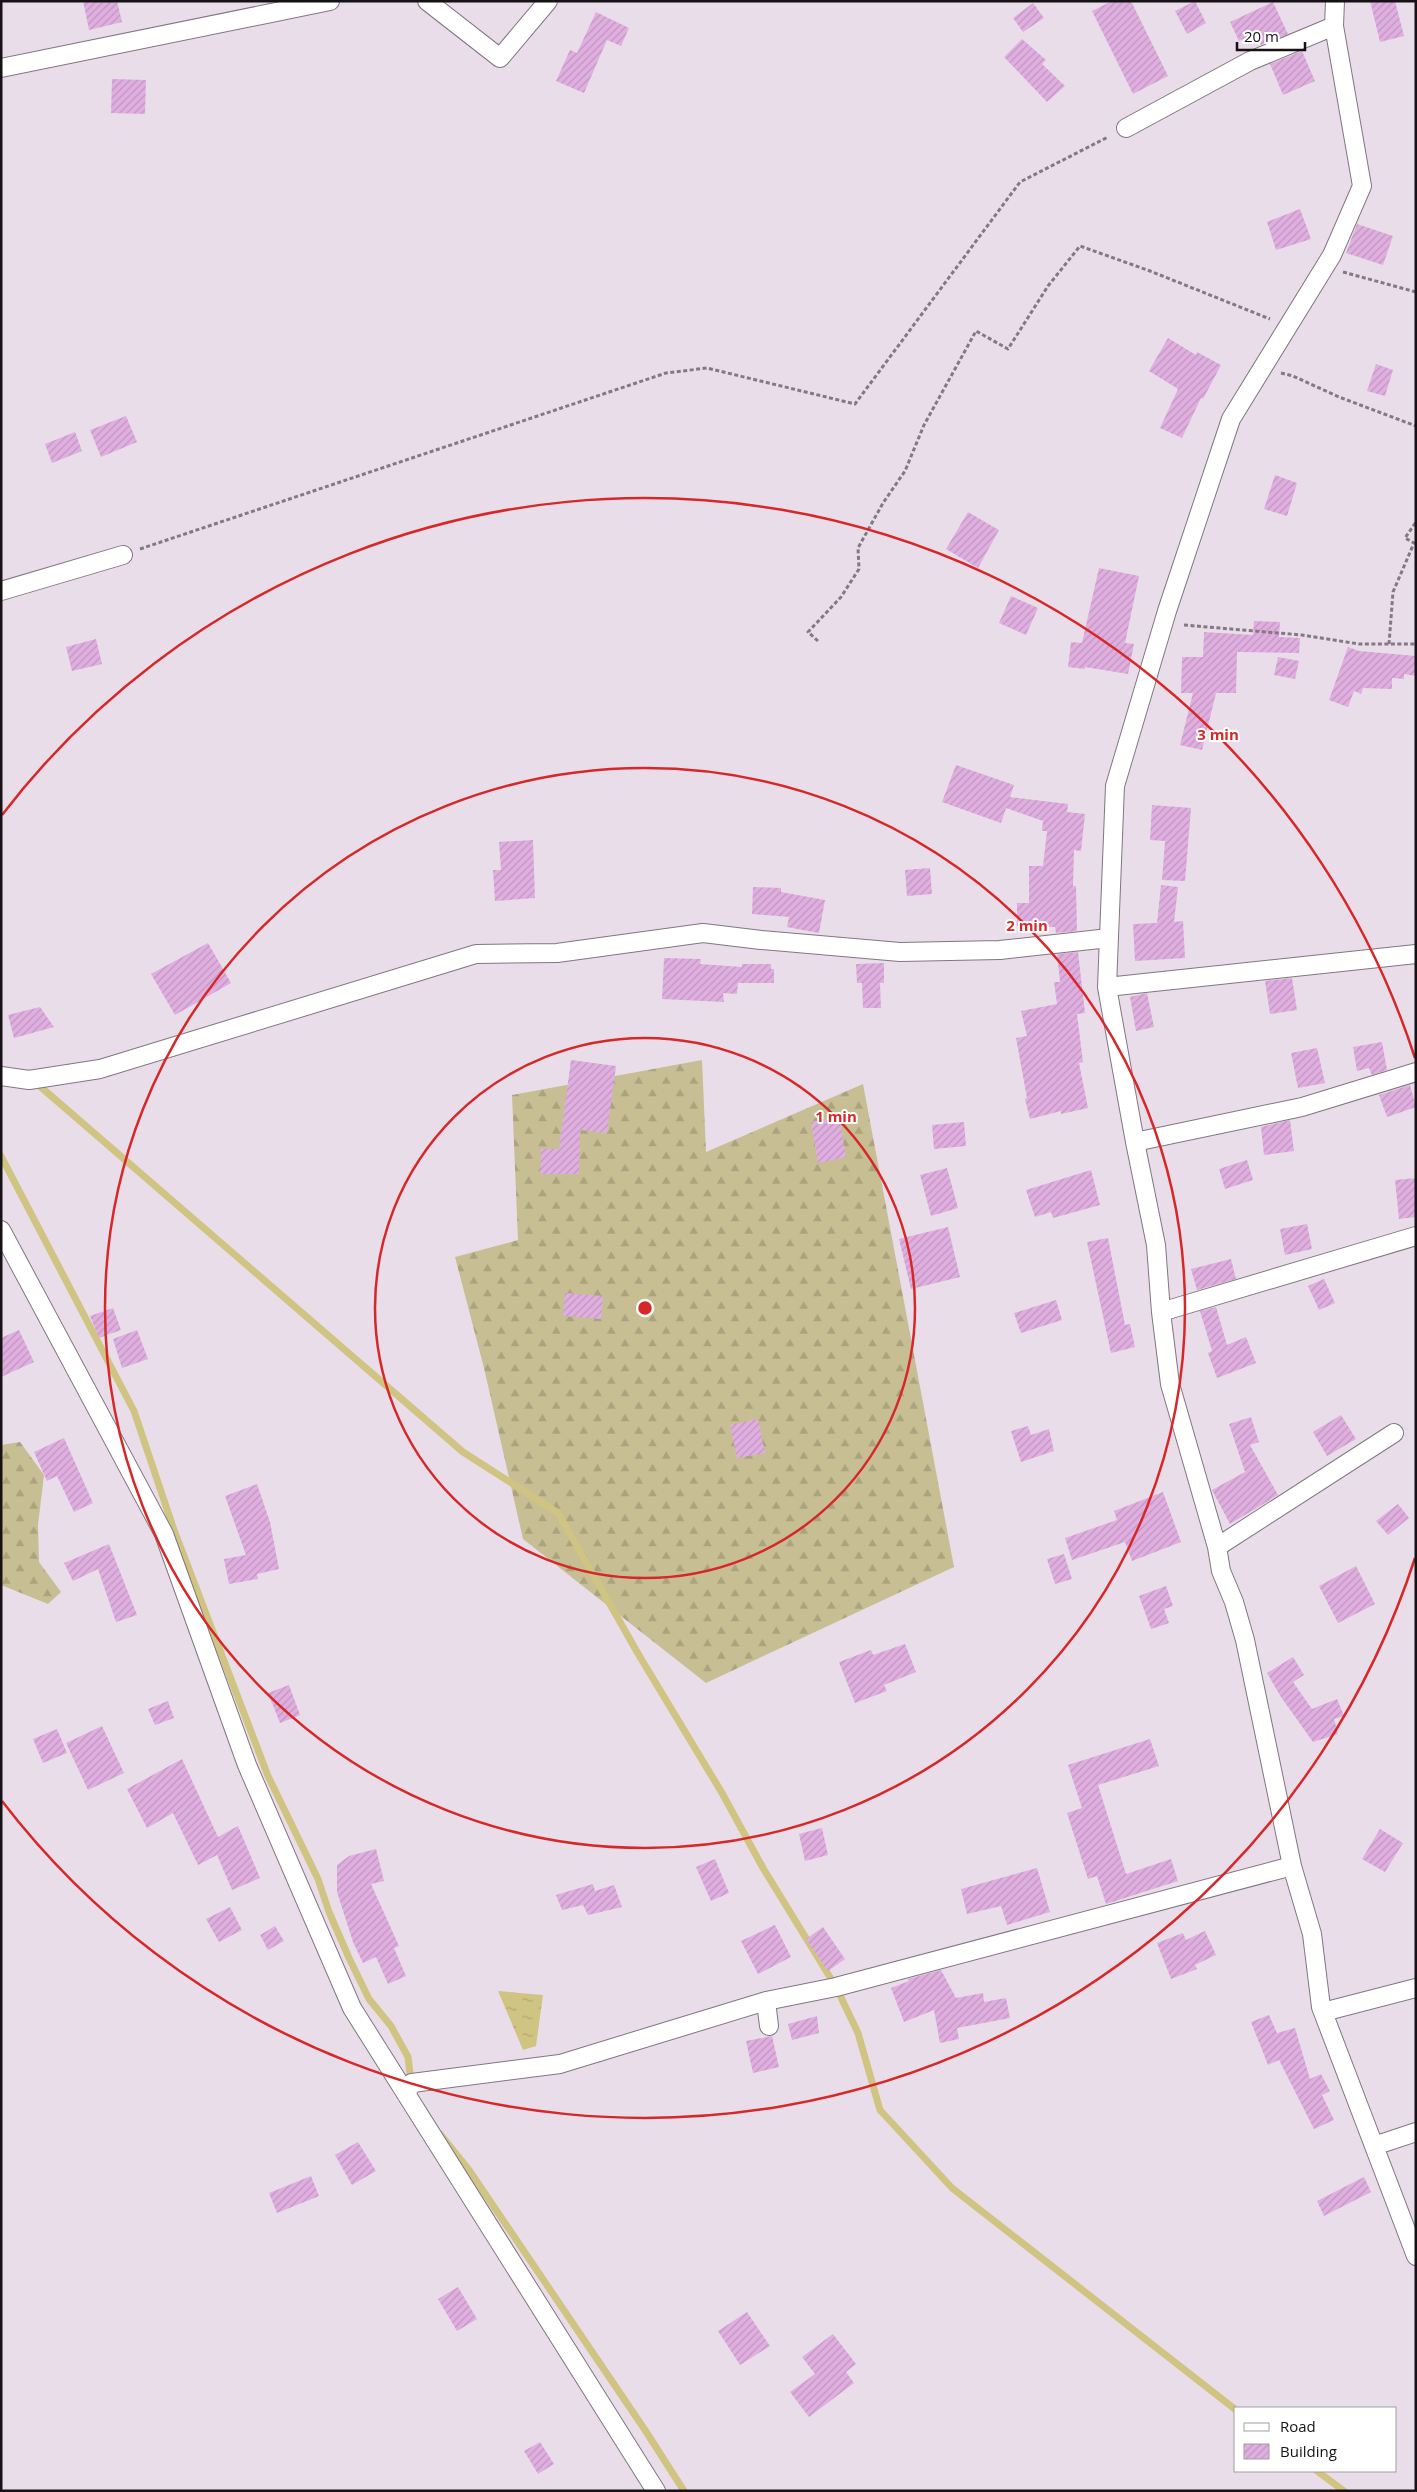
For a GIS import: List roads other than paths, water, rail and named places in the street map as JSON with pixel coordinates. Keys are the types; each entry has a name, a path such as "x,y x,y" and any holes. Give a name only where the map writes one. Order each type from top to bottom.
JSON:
{"street":[{"path":"1,68 330,1"},
{"path":"427,1 500,58 548,1"},
{"path":"1335,1 1334,26 1362,186 1326,265 1231,419 1163,624 1115,786 1107,987 1156,1245 1161,1312 1170,1384 1218,1547 1221,1571 1234,1602 1244,1640 1292,1866 1312,1934 1323,2012 1416,2256"},
{"path":"1126,128 1250,61 1334,26"},
{"path":"1,591 123,555"},
{"path":"1,1076 29,1080 100,1068 476,954 557,953 703,933 900,952 1000,950 1109,938"},
{"path":"1107,987 1416,954"},
{"path":"1135,1142 1302,1107 1416,1072"},
{"path":"1,1230 164,1534 247,1765 352,2008 656,2491"},
{"path":"1161,1312 1416,1236"},
{"path":"1218,1547 1394,1432"},
{"path":"406,2094 412,2083 560,2064 766,2001 836,1987 1292,1866"},
{"path":"1323,2012 1416,1988"},
{"path":"766,2001 769,2026"},
{"path":"1374,2146 1416,2132"}],"water":[{"path":"498,1991 543,1995 536,2046 523,2050"}],"waterway":[{"path":"35,1082 463,1452 558,1513 640,1657 722,1793 763,1868 836,1987 858,2033 880,2110 952,2188 1234,2408"},
{"path":"1,1156 134,1411 174,1530 268,1776 318,1879 329,1912 369,1999 391,2026 408,2057 411,2082"},
{"path":"440,2134 469,2170 645,2430 684,2491"},
{"path":"1318,2472 1344,2491"}]}
